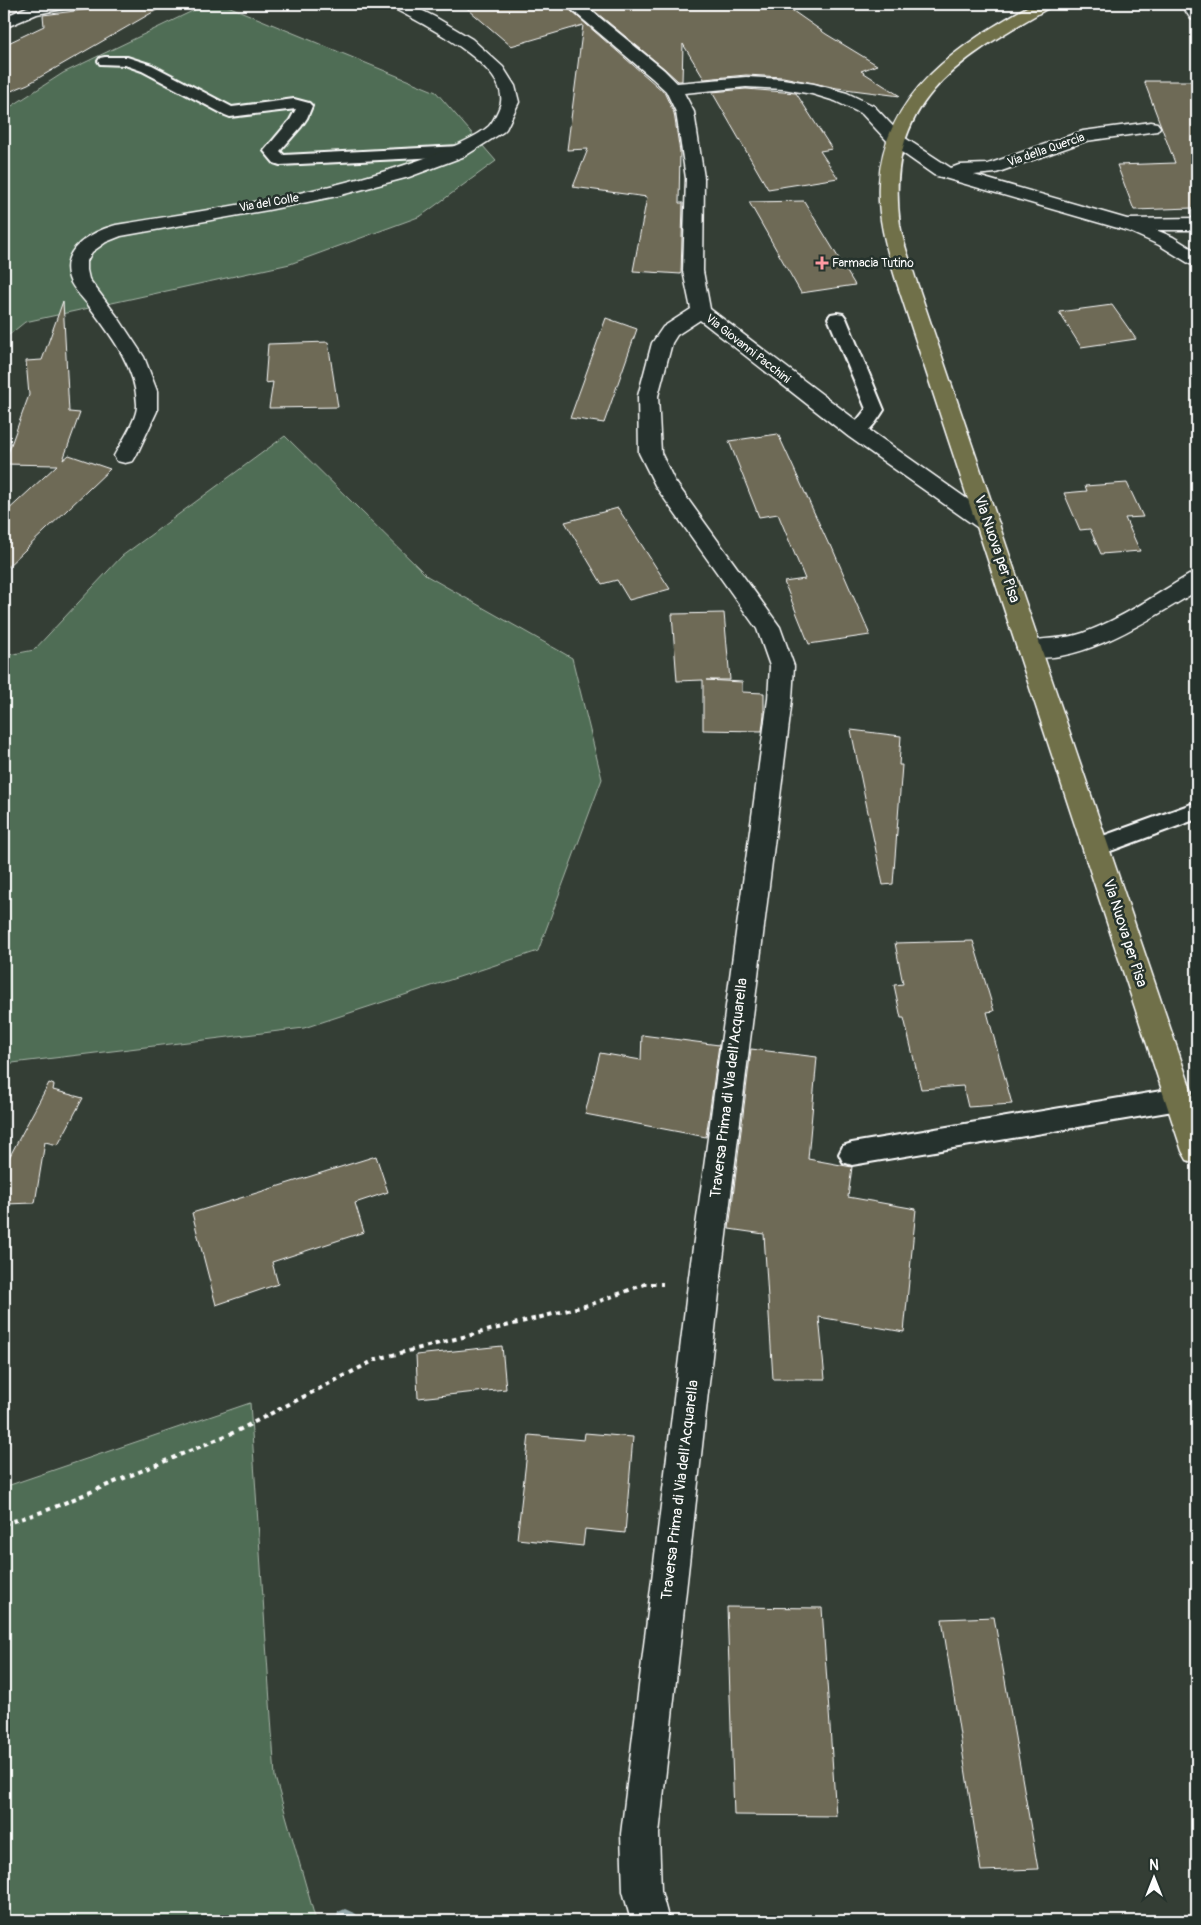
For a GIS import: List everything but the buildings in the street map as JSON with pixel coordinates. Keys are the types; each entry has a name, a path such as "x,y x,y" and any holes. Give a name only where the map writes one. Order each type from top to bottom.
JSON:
{"main road":[{"name":"Via Nuova per Pisa","path":"1044,4 994,32 943,69 925,88 911,107 900,125 891,156 888,178 891,226 905,277 1197,1151"}],"street":[{"path":"4,22 33,10 66,4"},
{"name":"Via del Colle","path":"125,456 148,408 147,386 136,362 79,280 76,272 76,261 82,251 100,237 116,231 340,189 427,166 460,152 487,136 503,119 510,105 508,91 501,78 484,56 470,44 397,4"},
{"name":"Via Giovanni Pacchini","path":"573,4 658,74 673,89 685,112 695,178 693,271 701,311 856,432 989,526"},
{"path":"1189,4 1197,15"},
{"name":"Via della Quercia","path":"673,89 746,82 783,84 841,98 868,110 896,140 940,171 1126,225 1166,241 1197,260"},
{"name":"Via della Quercia","path":"940,171 990,169 1083,136 1151,127"},
{"name":"Via della Quercia","path":"1126,225 1197,224"},
{"name":"Traversa Prima di Via dell'Acquarella","path":"650,1921 642,1891 640,1834 704,1284 780,699 782,666 768,627 664,482 650,453 648,396 662,344 670,331 701,311"},
{"path":"1030,649 1059,647 1089,640 1130,620 1197,581"}],"lane":[{"path":"105,62 127,61 147,68 230,112 294,104 304,106 303,115 272,151 280,160 460,152"},
{"path":"837,318 874,410 856,432"},
{"path":"1097,848 1197,810"},
{"path":"852,1154 1180,1099"}],"path":[{"path":"4,1524 45,1512 235,1432 378,1359 592,1304 645,1284 704,1284"}],"green space":[{"path":"207,4 223,4 436,92 496,161 421,216 290,264 25,322 4,339 4,111 63,73"},
{"path":"285,436 427,576 572,658 602,779 538,951 304,1028 4,1064 4,656 34,650 122,556"},
{"path":"250,1403 275,1777 316,1921 4,1921 4,1487"}],"waterway":[{"path":"345,1919 349,1921"}],"place":[{"name":"Farmacia Tutino","path":"822,263"}]}
